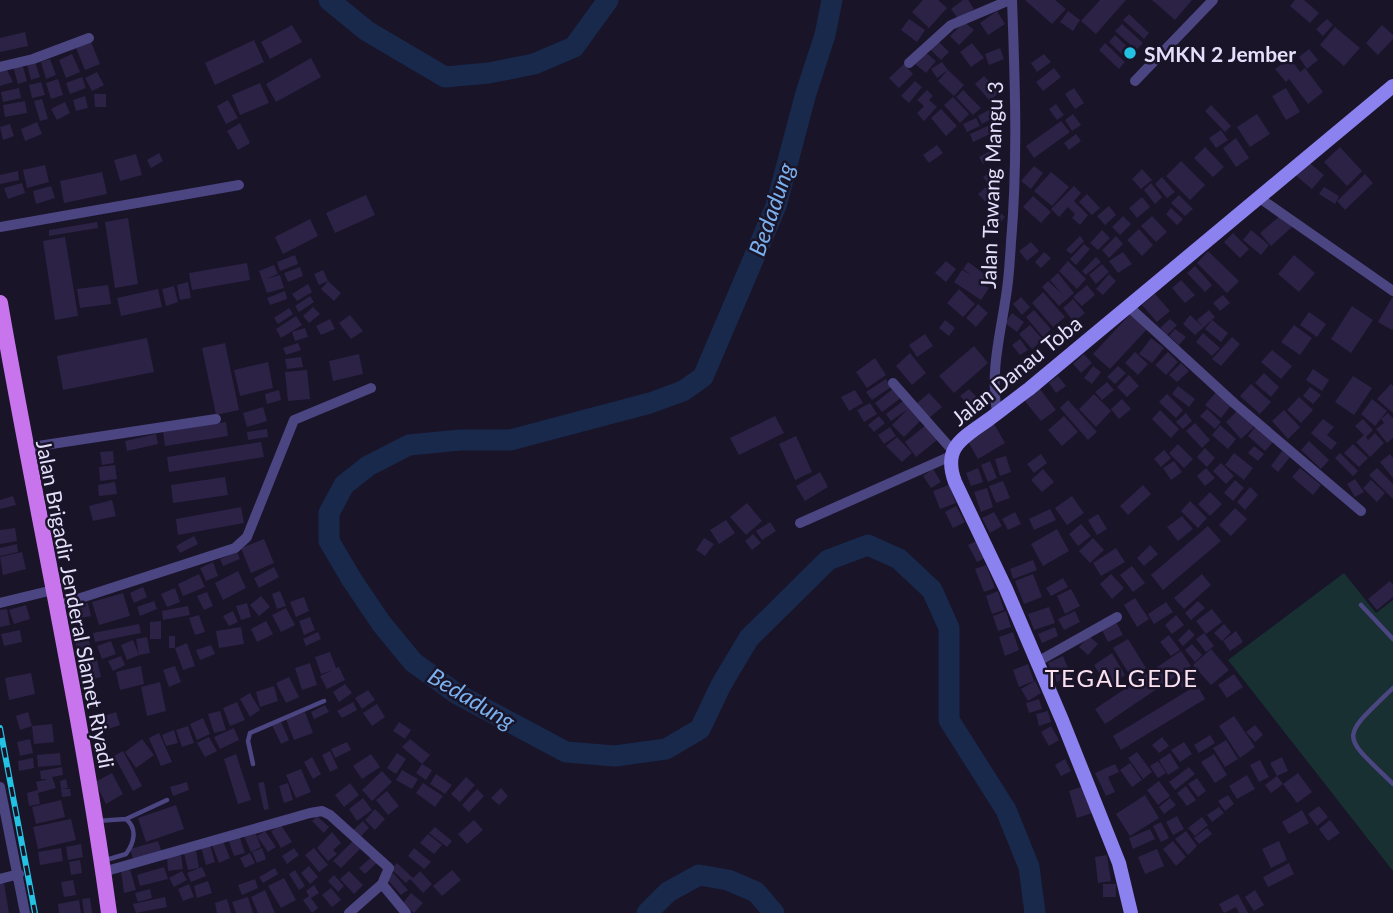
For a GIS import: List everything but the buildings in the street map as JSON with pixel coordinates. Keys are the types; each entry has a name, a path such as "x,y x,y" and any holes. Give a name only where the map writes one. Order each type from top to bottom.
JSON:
{"main road":[{"name":"Jalan Danau Toba","path":"1132,913 1119,863 1037,662 955,482 951,469 952,454 967,435 1128,306 1393,86"},
{"name":"Jalan Brigadir Jenderal Slamet Riyadi","path":"0,303 95,821 109,913"}],"street":[{"path":"909,63 951,25 1011,0"},
{"name":"Jalan Tawang Mangu 3","path":"997,413 993,375 1007,293 1017,107 1011,0"},
{"path":"1135,81 1213,0"},
{"path":"0,66 33,59 89,38"},
{"path":"0,227 239,185"},
{"path":"1258,197 1393,291"},
{"path":"1128,306 1235,404 1361,511"},
{"path":"800,523 952,454 893,383"},
{"path":"0,603 54,598 235,548 247,537 293,420 371,388"},
{"path":"25,448 216,419"},
{"path":"1037,662 1117,617"},
{"path":"0,787 25,913"},
{"path":"102,867 322,811 387,864 390,870 382,884 349,913"},
{"path":"0,879 19,874"},
{"path":"382,884 406,913"}],"lane":[{"path":"1361,605 1393,639"},
{"path":"1393,688 1355,725 1351,735 1354,746 1393,785"},
{"path":"1387,693 1393,699"},
{"path":"253,764 248,741 250,733 324,701"},
{"path":"95,821 126,819 167,800"},
{"path":"102,867 125,853 132,845 133,829 126,819"}],"green space":[{"path":"1344,573 1376,613 1393,600 1393,871 1228,660"}],"waterway":[{"name":"Bedadung","path":"329,0 367,31 445,77 489,73 534,64 574,47 608,0"},
{"name":"Bedadung","path":"832,0 825,35 806,93 776,206 703,377 683,391 650,403 510,440 460,440 409,445 368,466 344,485 329,513 329,541 381,623 413,662 457,694 566,752 615,756 666,749 700,729 721,685 749,638 828,560 868,545 899,559 932,590 949,628 949,720 1006,810 1029,867 1035,913"},
{"name":"Bedadung","path":"647,913 668,892 699,875 728,880 756,892 774,913"}],"railway":[{"path":"0,728 35,913"}],"place":[{"name":"SMKN 2 Jember","path":"1130,53"}],"district":[{"name":"TEGALGEDE","path":"1122,677"}]}
